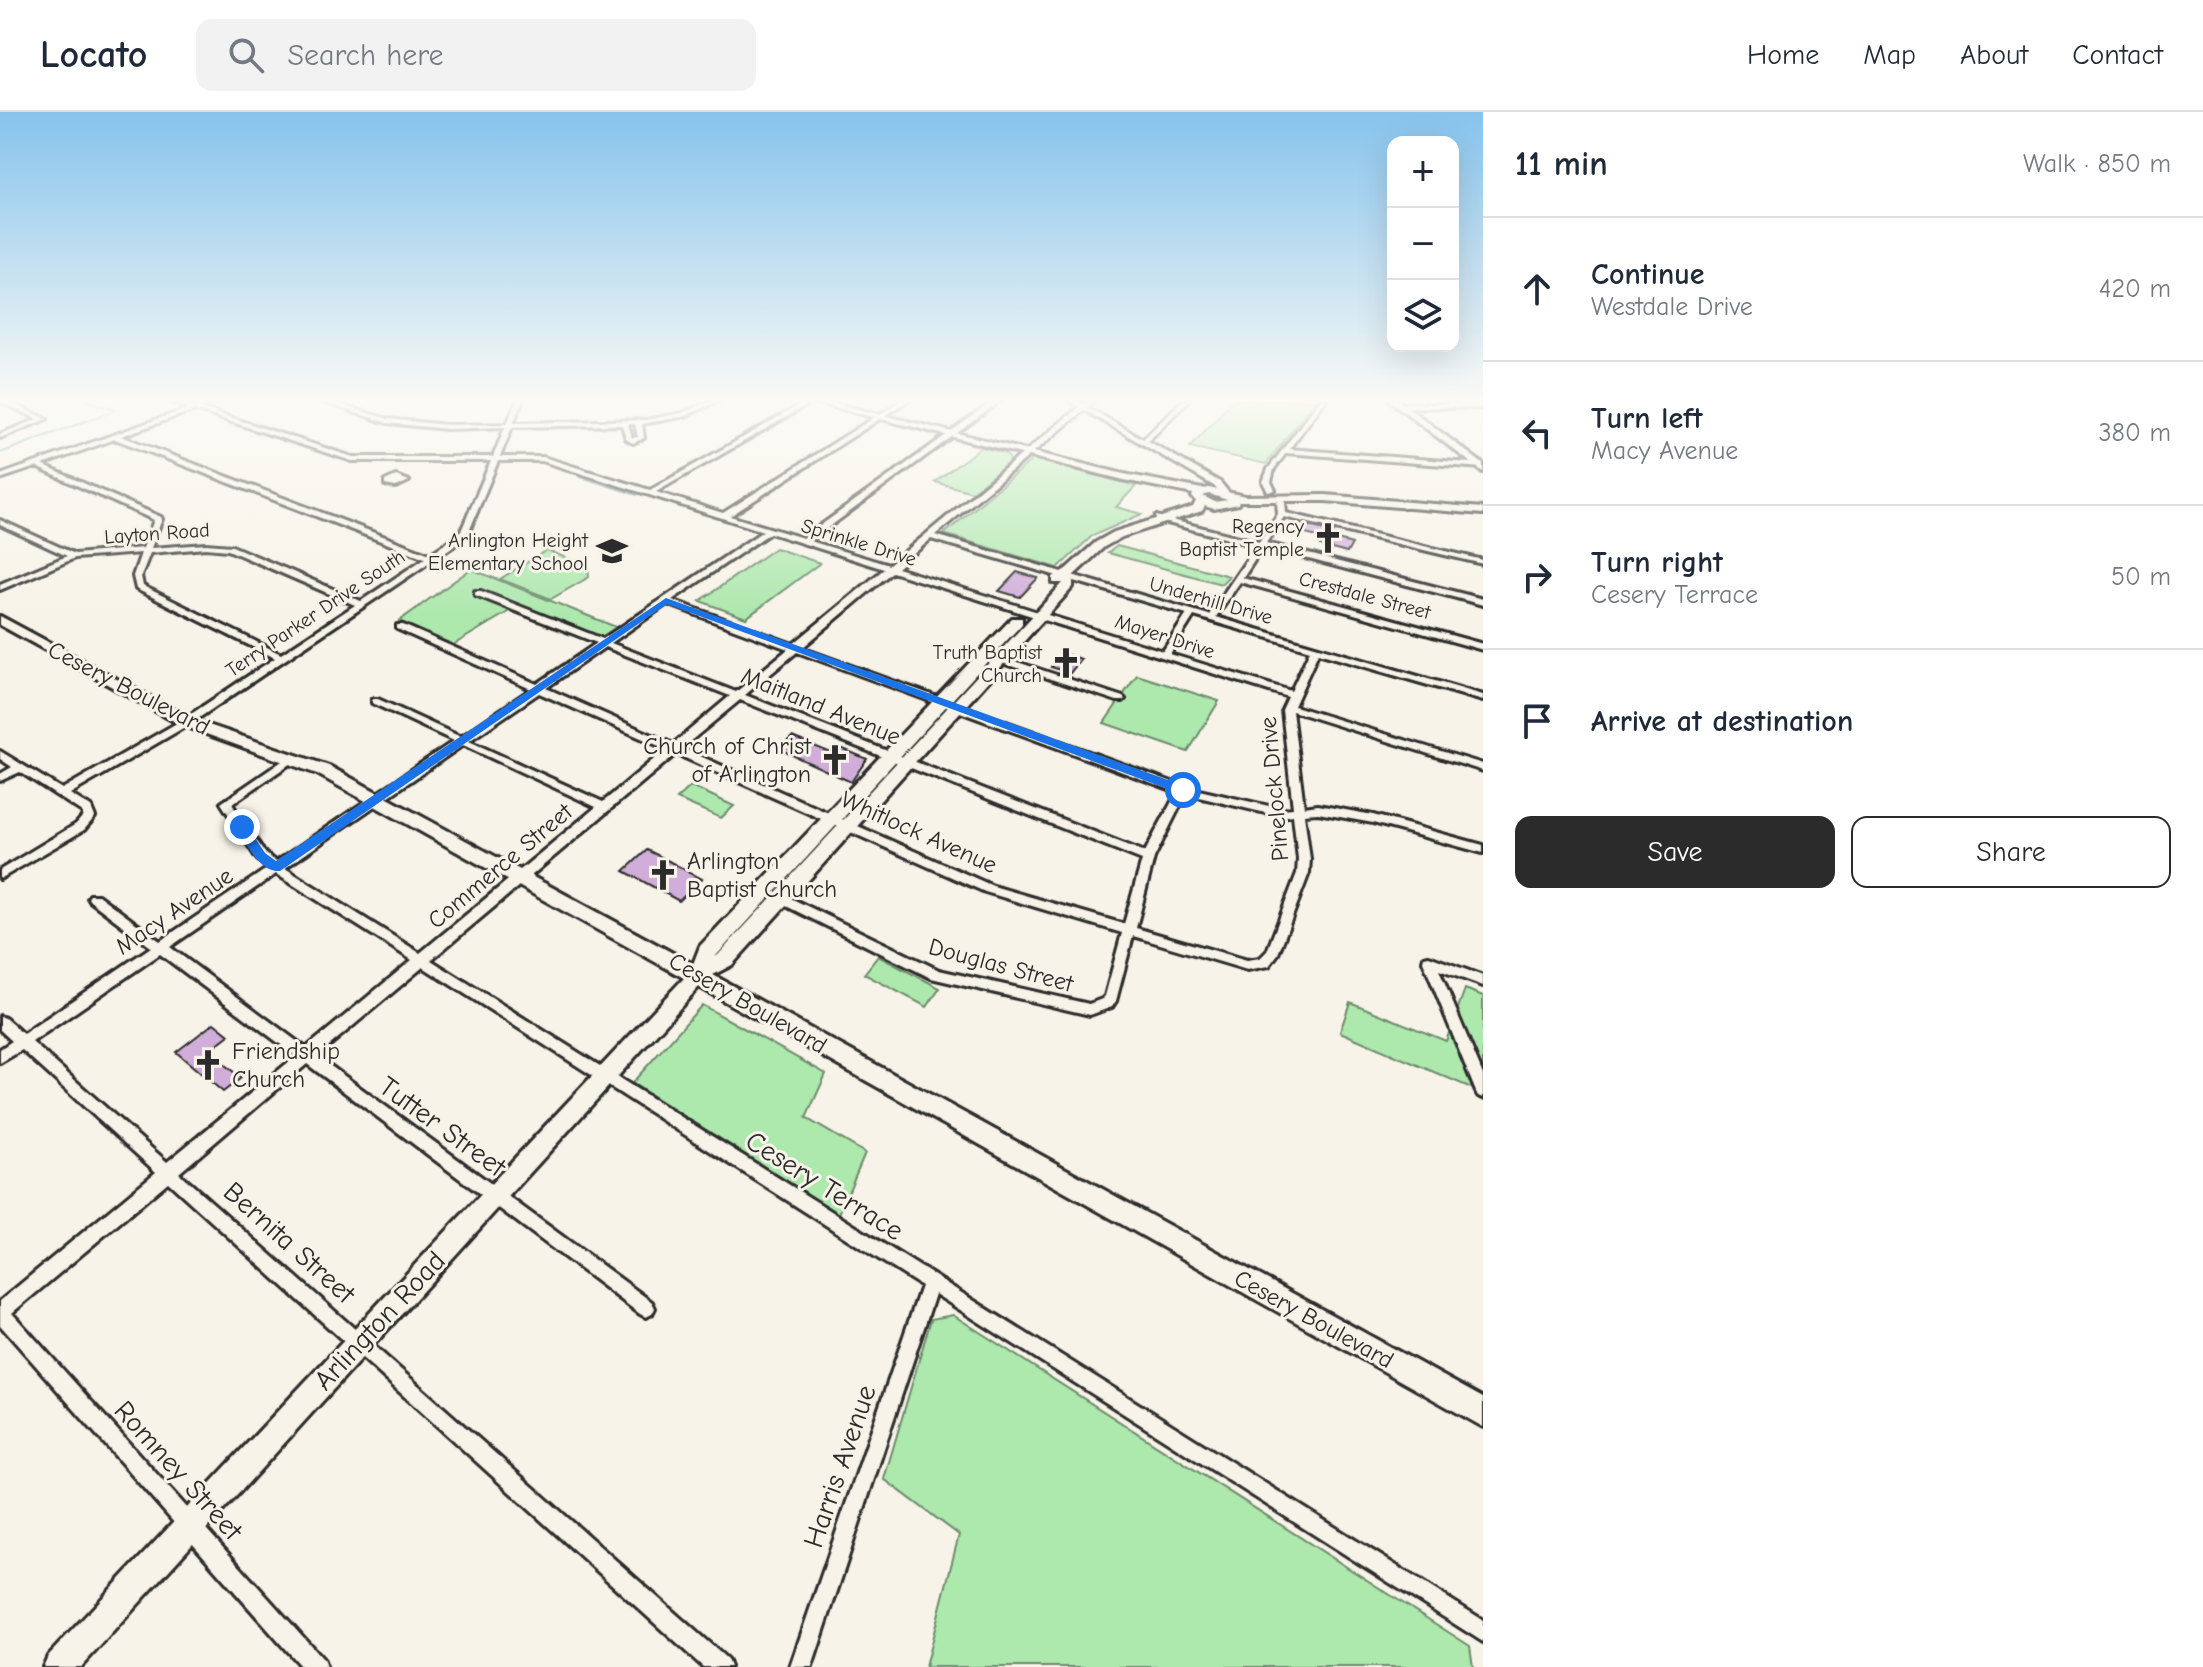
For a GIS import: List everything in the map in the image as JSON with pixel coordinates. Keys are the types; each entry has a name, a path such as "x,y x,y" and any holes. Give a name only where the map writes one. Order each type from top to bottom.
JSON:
{"main road":[{"path":"1106,473 1229,498 1276,501 1341,499 1483,511"},
{"path":"1203,492 1218,506"},
{"name":"Arlington Road","path":"59,1667 699,974 725,960 781,899 840,822 1034,613 1069,584 1067,576 1101,544 1159,518 1198,509 1203,492"},
{"name":"Arlington Road","path":"1181,513 1194,514 1218,506 1229,498"},
{"name":"Cesery Boulevard","path":"0,620 186,722 323,770 377,798 699,974 1483,1413"},
{"name":"Arlington Road","path":"699,974 707,951 764,890 840,822"}],"street":[{"path":"54,473 158,519 149,551 137,576 139,587 281,657"},
{"path":"209,473 430,557"},
{"path":"399,478 402,473"},
{"name":"Terry Parker Drive South","path":"61,794 186,722 464,533 489,473"},
{"name":"Sprinkle Drive","path":"586,473 1034,613"},
{"path":"650,493 686,473"},
{"path":"723,517 793,473"},
{"path":"803,542 899,473"},
{"name":"Commerce Street","path":"0,1312 1005,473"},
{"path":"1180,473 1203,492"},
{"path":"1211,618 1261,545 1276,501 1270,473"},
{"path":"1276,501 1483,562"},
{"path":"1159,518 1483,602"},
{"name":"Layton Road","path":"0,522 74,556 206,546 229,548 361,604"},
{"name":"Macy Avenue","path":"0,1057 768,531"},
{"name":"Underhill Drive","path":"929,536 1483,698"},
{"path":"0,587 74,556"},
{"name":"Crestdale Street","path":"1238,579 1483,647"},
{"name":"Maitland Avenue","path":"478,593 1148,858"},
{"path":"666,601 1183,790 1282,813 1318,809 1373,819 1483,849"},
{"name":"Mayer Drive","path":"1034,613 1165,655 1483,768"},
{"path":"1165,655 1192,613"},
{"name":"Whitlock Avenue","path":"400,627 989,889 1128,928 1238,964 1256,964"},
{"name":"Pinelock Drive","path":"1256,964 1272,954 1303,873 1299,811 1286,725 1290,701 1315,649"},
{"path":"993,657 1120,699"},
{"path":"375,701 417,723 464,739 605,807"},
{"path":"0,754 87,810 89,817 80,827 0,875"},
{"name":"Cesery Terrace","path":"292,759 226,803 261,856 276,868 1483,1632"},
{"path":"0,778 20,767"},
{"path":"1128,928 1148,858 1183,790"},
{"name":"Douglas Street","path":"764,890 936,974 1083,1010 1099,1007 1111,997 1128,928"},
{"name":"Tutter Street","path":"94,898 646,1308"},
{"path":"1483,981 1429,961 1483,1092"},
{"name":"Bernita Street","path":"0,1022 719,1667"},
{"name":"Harris Avenue","path":"801,1667 931,1282"},
{"name":"Romney Street","path":"0,1312 315,1667"}],"green space":[{"path":"947,473 996,473 972,492 935,482"},
{"path":"1017,473 1085,473 1136,486 1116,507 1142,514 1092,536 1058,568 944,534"},
{"path":"1117,546 1229,576 1221,584 1108,553"},
{"path":"775,548 820,563 746,618 700,601"},
{"path":"547,550 588,567 589,577 551,599 500,579"},
{"path":"471,569 616,627 601,637 518,606 453,645 399,621"},
{"path":"1137,675 1219,701 1188,752 1104,723"},
{"path":"691,786 734,806 721,818 677,799"},
{"path":"878,956 940,988 927,1007 864,974"},
{"path":"1465,989 1483,996 1483,1093 1340,1032 1350,1002 1446,1041"},
{"path":"702,1005 826,1074 806,1118 865,1153 839,1214 632,1083"},
{"path":"953,1315 1470,1646 1473,1667 925,1667 959,1535 884,1479 931,1319"}],"building":[{"name":"Regency Baptist Temple","path":"1299,524 1334,532 1330,538 1352,544 1347,553 1320,546 1325,539 1294,531"},
{"path":"1017,572 1038,578 1020,597 999,591"},
{"name":"Truth Baptist Church","path":"1060,656 1081,659 1070,673 1051,667"},
{"name":"Church of Christ of Arlington","path":"792,737 831,753 841,748 867,759 851,782 779,749"},
{"name":"Arlington Baptist Church","path":"647,850 702,879 679,901 624,871"},
{"name":"Friendship Church","path":"214,1023 229,1035 208,1051 241,1078 223,1092 176,1052"}],"waterway":[{"path":"578,476 637,495"}],"place":[{"name":"Regency Baptist Temple","path":"1328,538"},
{"name":"Arlington Height Elementary School","path":"612,551"},
{"name":"Truth Baptist Church","path":"1066,663"},
{"name":"Church of Christ of Arlington","path":"835,760"},
{"name":"Arlington Baptist Church","path":"663,875"},
{"name":"Friendship Church","path":"208,1065"}],"route":[{"path":"242,827 261,856 276,868 666,601 1183,790"}]}
